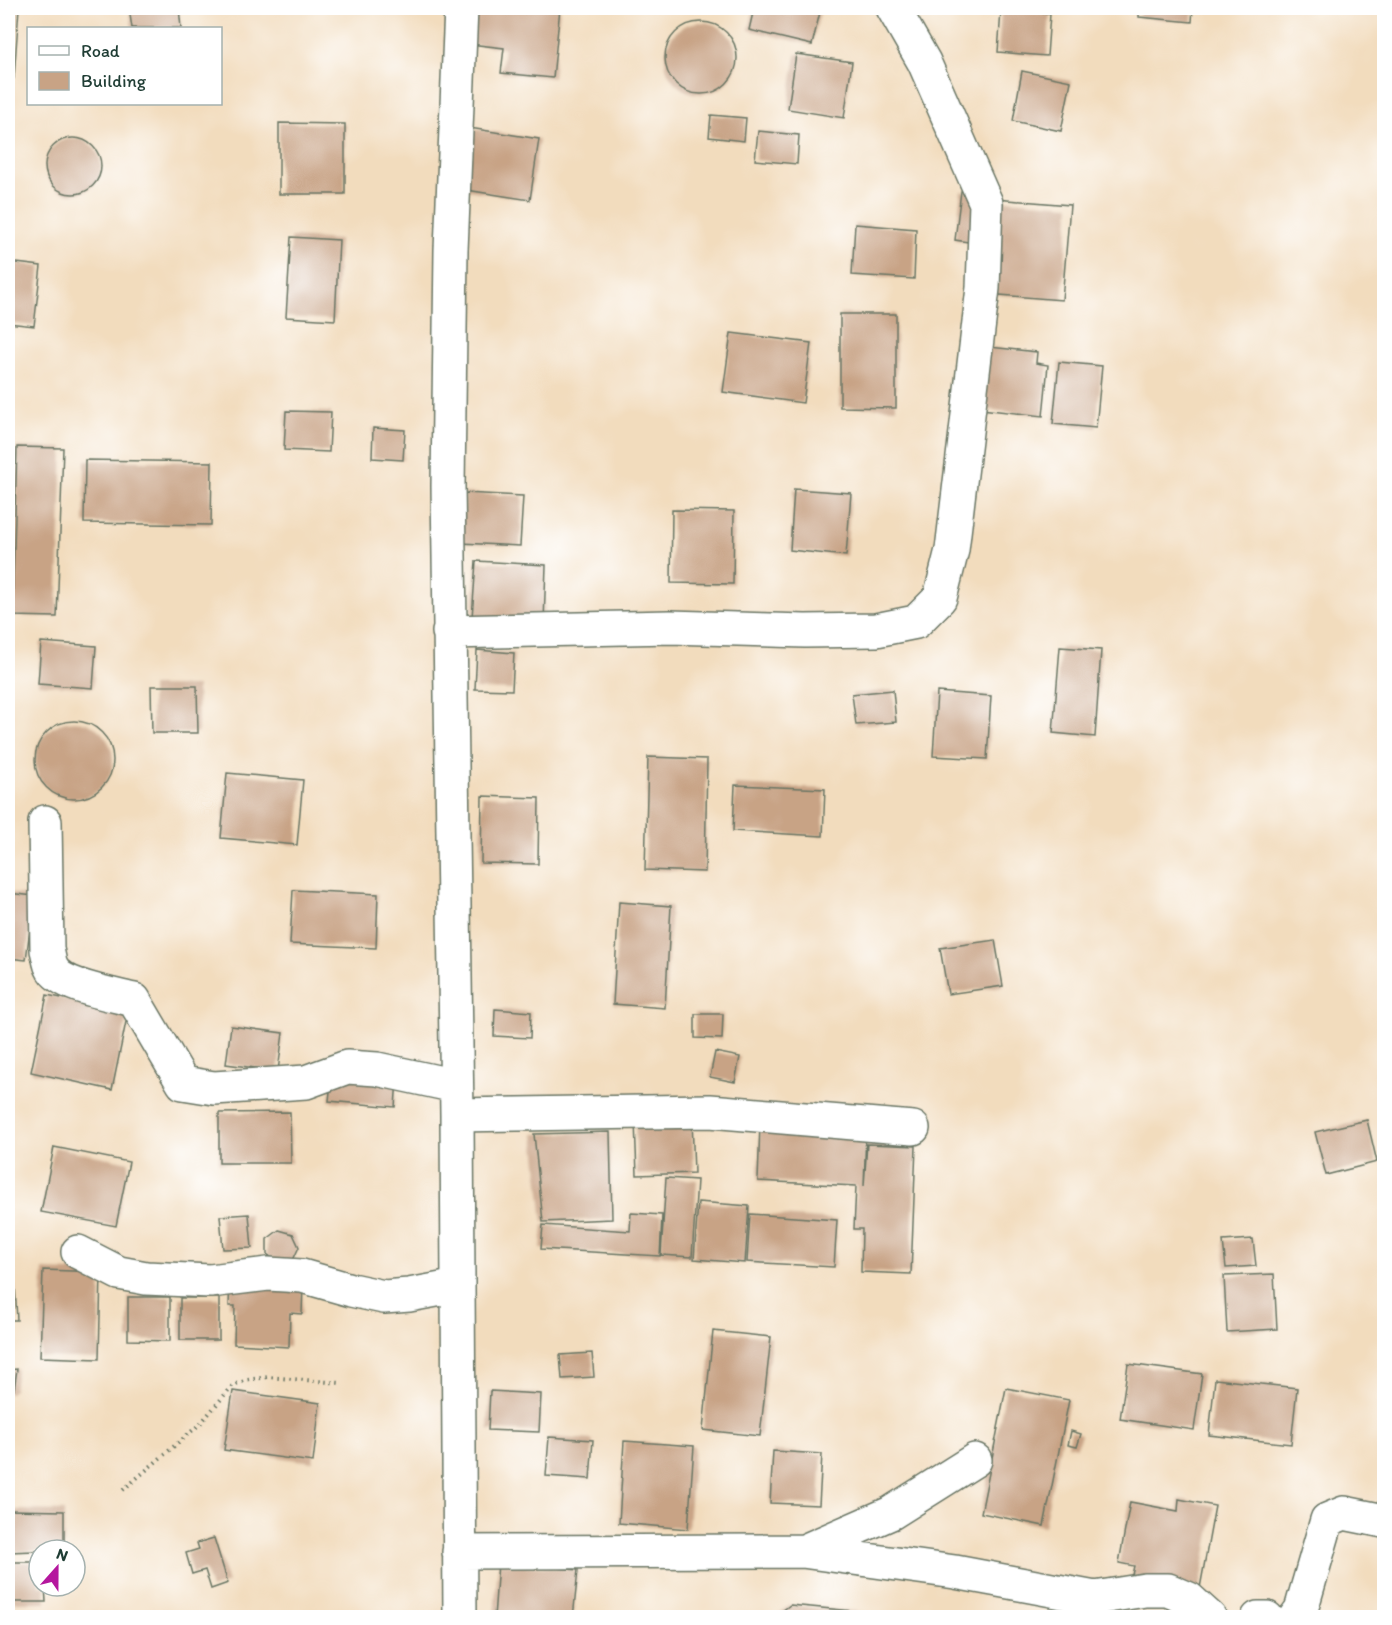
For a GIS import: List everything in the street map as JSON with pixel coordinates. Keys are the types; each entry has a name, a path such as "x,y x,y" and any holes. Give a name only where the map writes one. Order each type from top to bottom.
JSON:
{"street":[{"path":"460,1617 449,632 451,250 461,8"},
{"path":"449,632 670,627 805,631 876,630 916,621 940,598 952,550 979,322 986,203 924,62 893,8"},
{"path":"45,822 47,950 52,970 60,978 76,984 134,1000 183,1083 214,1088 306,1082 346,1067 377,1069 456,1100 710,1111 913,1128"},
{"path":"78,1252 119,1273 146,1278 210,1281 268,1274 302,1276 384,1297 458,1286"},
{"path":"802,1551 891,1514 975,1460"},
{"path":"1295,1617 1301,1610 1327,1520 1344,1513 1384,1521"},
{"path":"459,1552 802,1551 955,1572 1095,1598 1145,1590 1168,1590 1189,1599 1210,1617"},
{"path":"1258,1617 1267,1617"}],"path":[{"path":"123,1490 200,1424 233,1385 268,1377 341,1383"}],"building":[{"path":"8,8 19,8 14,78 8,77"},
{"path":"129,8 179,8 181,27 132,27"},
{"path":"448,8 560,8 553,78 501,73 504,48 444,41"},
{"path":"754,8 821,8 812,45 749,30"},
{"path":"1139,8 1193,8 1192,22 1139,17"},
{"path":"1001,11 1050,14 1047,56 998,52"},
{"path":"701,22 715,25 727,32 734,44 737,58 734,72 727,84 715,91 701,94 687,91 675,84 668,72 665,58 668,44 675,32 687,25"},
{"path":"796,54 852,62 844,118 788,109"},
{"path":"1022,71 1071,81 1061,131 1013,121"},
{"path":"711,115 746,118 744,141 709,137"},
{"path":"279,123 345,124 345,194 279,194"},
{"path":"463,127 539,139 530,200 454,188"},
{"path":"758,131 799,135 797,164 755,160"},
{"path":"73,138 84,140 93,146 99,155 101,166 99,177 93,186 84,192 73,194 62,192 53,186 47,177 45,166 47,155 53,146 62,140"},
{"path":"961,191 988,195 982,244 955,240"},
{"path":"995,199 1070,205 1062,300 987,294"},
{"path":"855,224 916,229 914,279 852,275"},
{"path":"291,237 339,240 335,320 286,317"},
{"path":"8,262 41,266 34,326 8,323"},
{"path":"840,314 896,314 896,408 840,407"},
{"path":"731,333 811,343 803,403 723,392"},
{"path":"970,345 1037,352 1036,363 1048,365 1043,416 964,407"},
{"path":"1059,362 1102,366 1096,428 1053,424"},
{"path":"286,411 331,412 329,452 284,450"},
{"path":"373,428 405,430 403,460 372,458"},
{"path":"17,447 63,448 57,617 12,616"},
{"path":"85,460 212,462 211,525 84,523"},
{"path":"794,489 851,493 846,556 790,550"},
{"path":"464,493 523,496 520,546 461,543"},
{"path":"672,510 734,511 733,584 671,583"},
{"path":"476,561 546,565 544,622 472,618"},
{"path":"41,642 96,646 93,688 38,684"},
{"path":"1060,647 1101,650 1095,737 1053,733"},
{"path":"477,650 514,653 512,690 475,689"},
{"path":"151,686 197,686 198,733 152,733"},
{"path":"893,690 896,722 856,725 852,694"},
{"path":"937,692 991,696 987,759 933,756"},
{"path":"66,721 82,721 96,727 107,738 113,752 113,768 107,782 96,793 82,799 66,799 52,793 41,782 35,768 35,752 41,738 52,727"},
{"path":"648,757 707,759 705,872 645,870"},
{"path":"227,773 303,780 297,845 221,838"},
{"path":"735,785 825,789 823,836 733,831"},
{"path":"482,796 539,798 538,864 481,863"},
{"path":"293,890 378,894 376,948 290,944"},
{"path":"8,893 34,896 26,960 8,958"},
{"path":"619,902 671,906 665,1008 613,1004"},
{"path":"995,940 1003,986 948,994 940,948"},
{"path":"47,995 128,1012 112,1090 31,1072"},
{"path":"495,1009 531,1012 530,1038 494,1036"},
{"path":"695,1014 723,1014 722,1039 695,1038"},
{"path":"231,1026 283,1033 278,1071 226,1064"},
{"path":"715,1052 740,1057 735,1082 710,1077"},
{"path":"332,1073 397,1079 395,1107 329,1101"},
{"path":"290,1112 291,1163 219,1163 219,1113"},
{"path":"692,1119 694,1173 637,1175 635,1121"},
{"path":"1367,1120 1377,1162 1326,1175 1315,1132"},
{"path":"760,1124 866,1129 864,1186 867,1144 916,1146 911,1274 861,1272 862,1229 854,1229 856,1186 758,1181"},
{"path":"610,1132 612,1219 543,1222 534,1134"},
{"path":"54,1147 129,1162 116,1226 41,1212"},
{"path":"666,1178 697,1180 692,1257 661,1255"},
{"path":"698,1202 749,1206 745,1263 694,1259"},
{"path":"631,1213 662,1215 660,1256 541,1249 543,1225 630,1231"},
{"path":"249,1214 252,1248 223,1249 220,1216"},
{"path":"750,1214 837,1220 834,1267 747,1262"},
{"path":"279,1230 293,1234 299,1247 293,1260 279,1263 267,1254 267,1239"},
{"path":"1253,1239 1256,1266 1226,1268 1223,1241"},
{"path":"43,1270 101,1272 99,1359 40,1357"},
{"path":"1274,1274 1277,1329 1227,1332 1224,1276"},
{"path":"230,1280 303,1284 302,1314 290,1313 289,1347 234,1344 235,1306 229,1306"},
{"path":"8,1285 15,1285 17,1320 8,1320"},
{"path":"128,1297 170,1297 170,1341 128,1340"},
{"path":"180,1298 219,1298 219,1340 180,1340"},
{"path":"713,1331 771,1337 760,1436 703,1430"},
{"path":"592,1353 594,1377 562,1379 560,1355"},
{"path":"1128,1364 1202,1374 1194,1430 1120,1419"},
{"path":"17,1369 14,1390 8,1394 8,1370"},
{"path":"1215,1379 1297,1388 1291,1444 1209,1435"},
{"path":"1006,1388 1069,1400 1044,1526 981,1513"},
{"path":"233,1391 320,1403 313,1462 224,1450"},
{"path":"490,1391 541,1394 539,1432 488,1430"},
{"path":"1071,1431 1081,1434 1077,1447 1068,1445"},
{"path":"549,1437 593,1440 590,1479 546,1476"},
{"path":"624,1441 694,1446 688,1529 619,1523"},
{"path":"773,1451 822,1454 819,1505 770,1503"},
{"path":"1179,1499 1215,1506 1200,1588 1132,1575 1134,1566 1119,1563 1130,1502 1178,1511"},
{"path":"8,1510 64,1511 64,1538 27,1538 27,1551 8,1552"},
{"path":"214,1538 228,1583 211,1589 205,1570 192,1574 186,1553 199,1549 197,1543"},
{"path":"8,1562 27,1562 27,1598 46,1598 46,1602 8,1602"},
{"path":"498,1563 578,1570 573,1618 494,1618"},
{"path":"790,1605 863,1612 862,1618 773,1618"}]}
